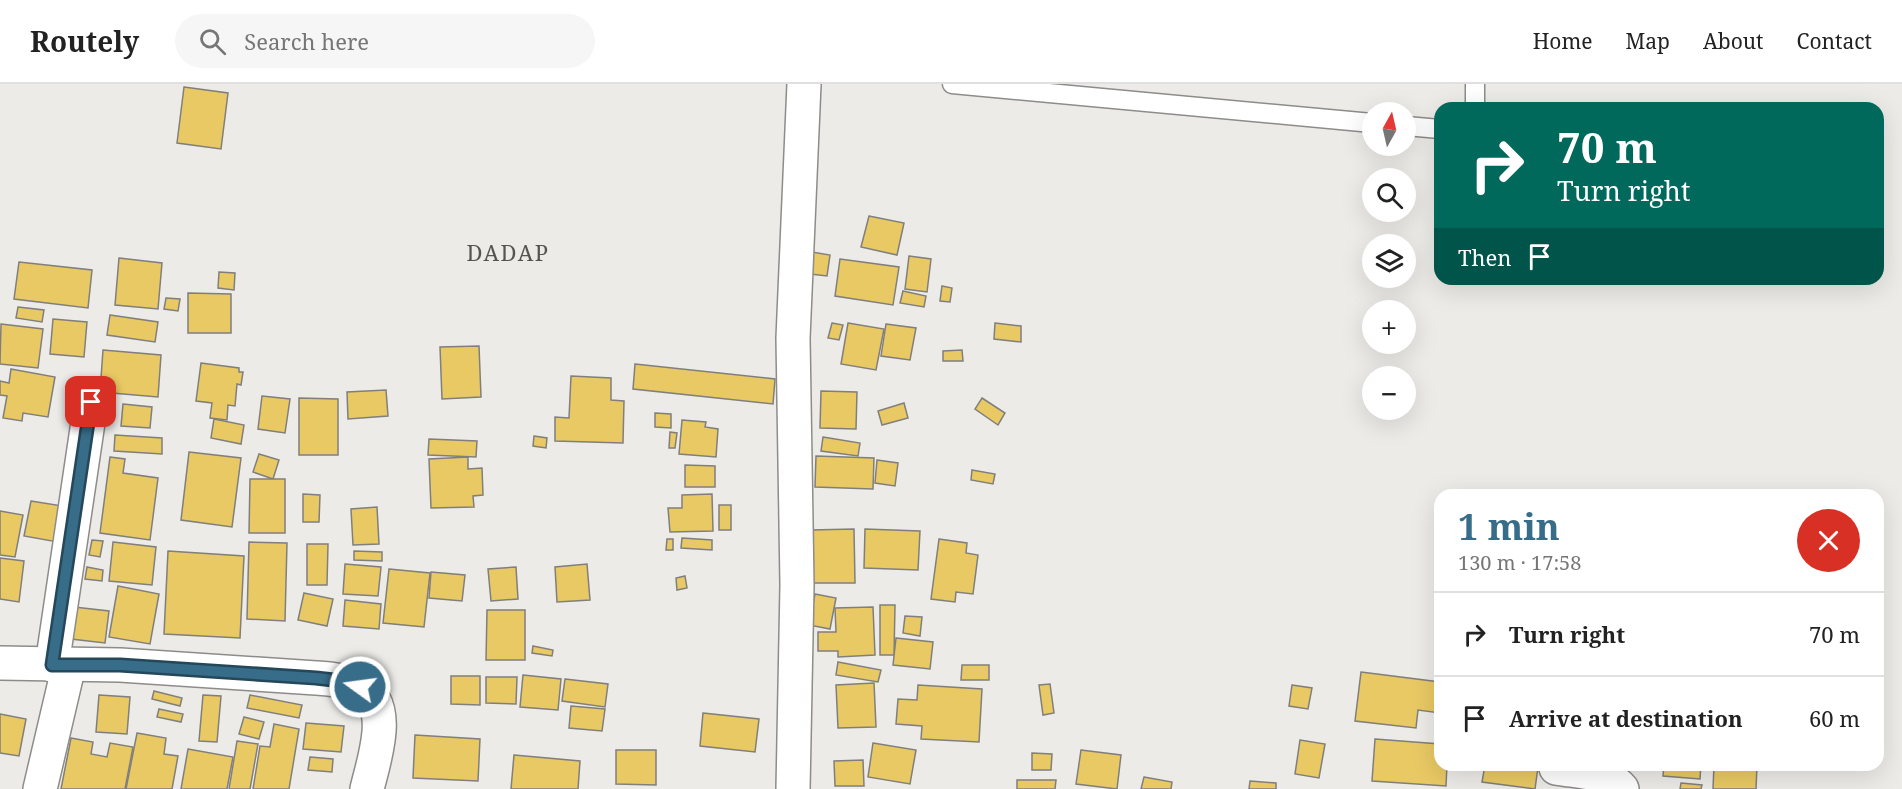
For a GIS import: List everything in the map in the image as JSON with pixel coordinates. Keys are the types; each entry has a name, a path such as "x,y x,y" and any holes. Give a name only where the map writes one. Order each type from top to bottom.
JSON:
{"street":[{"path":"793,789 796,585 793,338 804,84"},
{"path":"40,789 60,665 91,402"},
{"path":"0,663 120,665 316,678 342,681 360,687 373,698 379,713 378,739 367,789"},
{"path":"1574,771 1604,776 1622,789"}],"lane":[{"path":"952,84 1362,122"},
{"path":"1475,84 1475,102"},
{"path":"1416,127 1434,128"}],"building":[{"path":"184,87 228,93 221,149 177,143"},
{"path":"869,216 904,223 897,255 861,247"},
{"path":"806,251 830,255 827,276 802,273"},
{"path":"909,256 931,259 927,292 905,289"},
{"path":"119,258 162,263 158,309 115,305"},
{"path":"840,259 899,267 893,305 835,296"},
{"path":"19,262 92,270 88,308 14,299"},
{"path":"219,272 235,273 234,290 218,288"},
{"path":"942,286 952,288 950,302 940,301"},
{"path":"903,291 926,296 924,307 900,303"},
{"path":"188,293 231,294 231,333 188,333"},
{"path":"166,298 180,299 178,311 164,309"},
{"path":"18,307 44,310 42,322 16,318"},
{"path":"110,315 158,322 155,342 107,335"},
{"path":"53,319 87,322 84,357 50,354"},
{"path":"832,323 843,325 839,340 828,338"},
{"path":"848,323 884,329 876,370 841,364"},
{"path":"995,323 1021,326 1021,342 994,339"},
{"path":"1,324 43,329 38,368 0,364"},
{"path":"886,324 916,328 910,360 881,356"},
{"path":"479,346 481,397 442,399 440,347"},
{"path":"103,350 161,355 158,397 100,392"},
{"path":"962,350 963,361 943,361 943,351"},
{"path":"201,363 239,368 239,372 243,372 241,385 237,384 235,406 228,405 227,420 210,418 212,403 196,401"},
{"path":"635,364 775,379 773,404 633,389"},
{"path":"11,369 55,377 48,417 23,413 22,421 3,418 7,396 0,395 0,381 9,383"},
{"path":"571,376 611,378 611,400 624,401 623,443 555,441 555,417 569,418"},
{"path":"386,390 388,416 348,419 347,392"},
{"path":"821,391 857,392 856,429 820,428"},
{"path":"262,396 290,399 285,433 258,429"},
{"path":"299,398 338,399 338,455 299,455"},
{"path":"982,398 1005,413 998,425 975,409"},
{"path":"904,403 908,418 882,425 878,411"},
{"path":"123,404 152,407 150,428 121,426"},
{"path":"655,413 671,414 671,428 655,427"},
{"path":"214,419 244,425 241,444 211,438"},
{"path":"682,420 706,422 705,427 718,429 716,457 679,454"},
{"path":"670,432 677,433 675,448 669,448"},
{"path":"115,435 162,438 162,454 114,451"},
{"path":"534,436 547,438 546,448 533,446"},
{"path":"823,437 860,443 858,456 821,451"},
{"path":"429,439 477,441 476,457 428,455"},
{"path":"189,452 241,458 232,527 181,520"},
{"path":"259,454 279,460 273,479 253,472"},
{"path":"816,456 874,458 873,489 815,487"},
{"path":"110,457 125,459 123,473 158,478 150,540 100,533"},
{"path":"468,457 468,469 482,468 483,495 473,496 474,507 431,508 429,459"},
{"path":"877,460 898,463 895,486 875,483"},
{"path":"685,465 715,466 715,487 685,487"},
{"path":"972,470 995,474 993,484 971,480"},
{"path":"250,479 285,479 285,533 249,533"},
{"path":"303,494 320,495 319,522 303,522"},
{"path":"712,494 713,531 670,532 668,508 682,508 682,495"},
{"path":"31,501 69,507 63,543 24,536"},
{"path":"719,505 731,505 731,530 719,530"},
{"path":"377,507 379,544 353,545 351,509"},
{"path":"0,511 23,515 15,557 0,555"},
{"path":"854,529 855,583 811,583 811,530"},
{"path":"865,529 920,531 918,570 864,568"},
{"path":"682,538 712,540 712,550 681,548"},
{"path":"667,539 673,539 673,550 666,550"},
{"path":"939,539 967,543 966,553 978,555 973,594 956,592 955,602 931,599"},
{"path":"92,540 103,541 100,557 89,555"},
{"path":"113,542 156,547 152,585 109,581"},
{"path":"249,542 287,543 285,621 247,619"},
{"path":"307,544 328,544 327,585 307,585"},
{"path":"168,551 244,556 240,638 164,634"},
{"path":"354,551 382,552 382,561 354,560"},
{"path":"0,558 24,561 19,602 0,599"},
{"path":"345,564 381,567 378,596 343,594"},
{"path":"587,564 590,600 557,602 555,567"},
{"path":"87,567 103,570 102,581 85,579"},
{"path":"516,567 518,599 491,601 488,569"},
{"path":"389,569 430,573 424,627 383,623"},
{"path":"431,572 465,575 462,601 429,598"},
{"path":"685,576 687,588 677,590 676,578"},
{"path":"118,586 159,594 150,644 109,637"},
{"path":"304,593 333,599 327,626 298,620"},
{"path":"815,594 836,598 830,629 809,625"},
{"path":"345,600 381,604 379,629 343,626"},
{"path":"880,605 895,605 894,655 880,655"},
{"path":"74,607 109,611 105,643 71,639"},
{"path":"873,607 875,655 838,657 838,651 818,651 818,632 836,632 835,608"},
{"path":"487,610 525,610 525,660 486,660"},
{"path":"905,616 922,617 920,636 903,633"},
{"path":"896,638 933,642 930,669 893,665"},
{"path":"533,646 553,650 552,656 532,653"},
{"path":"838,662 881,670 878,682 836,675"},
{"path":"962,665 989,665 989,680 961,680"},
{"path":"1361,672 1434,681 1434,712 1418,710 1416,728 1355,721"},
{"path":"523,675 561,679 558,710 520,707"},
{"path":"451,676 480,676 480,705 451,704"},
{"path":"486,677 517,677 516,704 486,703"},
{"path":"565,679 608,684 605,707 562,701"},
{"path":"874,683 876,727 838,728 836,685"},
{"path":"1050,684 1054,713 1043,715 1039,685"},
{"path":"918,685 982,689 979,742 921,739 922,726 896,724 898,699 917,700"},
{"path":"1292,685 1312,688 1308,709 1289,706"},
{"path":"154,691 182,698 180,706 152,699"},
{"path":"99,695 130,697 127,734 96,732"},
{"path":"203,695 221,696 217,742 199,741"},
{"path":"250,695 302,705 299,718 247,708"},
{"path":"571,706 605,709 602,731 569,728"},
{"path":"159,709 183,714 181,722 157,717"},
{"path":"703,713 759,719 755,752 700,746"},
{"path":"0,714 26,719 19,756 0,753"},
{"path":"244,717 264,722 259,739 239,734"},
{"path":"306,723 344,726 341,752 303,749"},
{"path":"274,724 299,729 289,789 253,789 260,746 270,747"},
{"path":"137,733 166,738 164,754 178,756 172,789 126,789"},
{"path":"415,735 480,739 478,781 413,778"},
{"path":"71,738 93,742 91,754 107,757 110,743 133,747 125,789 61,789"},
{"path":"1375,739 1434,744 1434,771 1447,771 1446,786 1372,781"},
{"path":"1300,740 1325,744 1319,778 1295,774"},
{"path":"237,741 258,744 250,789 229,789"},
{"path":"873,743 916,750 910,784 868,777"},
{"path":"188,749 233,757 227,789 181,789"},
{"path":"616,750 656,750 656,785 616,784"},
{"path":"1081,750 1121,755 1117,789 1076,784"},
{"path":"1032,753 1052,754 1051,770 1032,770"},
{"path":"514,755 580,761 578,789 511,789"},
{"path":"310,757 333,759 332,772 308,770"},
{"path":"863,760 864,786 835,786 834,761"},
{"path":"1484,771 1537,771 1535,789 1482,782"},
{"path":"1663,771 1701,771 1700,779 1663,776"},
{"path":"1714,771 1757,771 1756,789 1713,789"},
{"path":"1144,777 1172,782 1171,789 1141,789"},
{"path":"1017,780 1056,780 1055,789 1017,789"},
{"path":"1250,781 1276,783 1276,789 1249,789"},
{"path":"1681,783 1702,785 1701,789 1680,789"}],"district":[{"name":"DADAP","path":"508,252"}],"route":[{"path":"91,402 52,665 120,665 316,678 342,681 360,687"}]}
